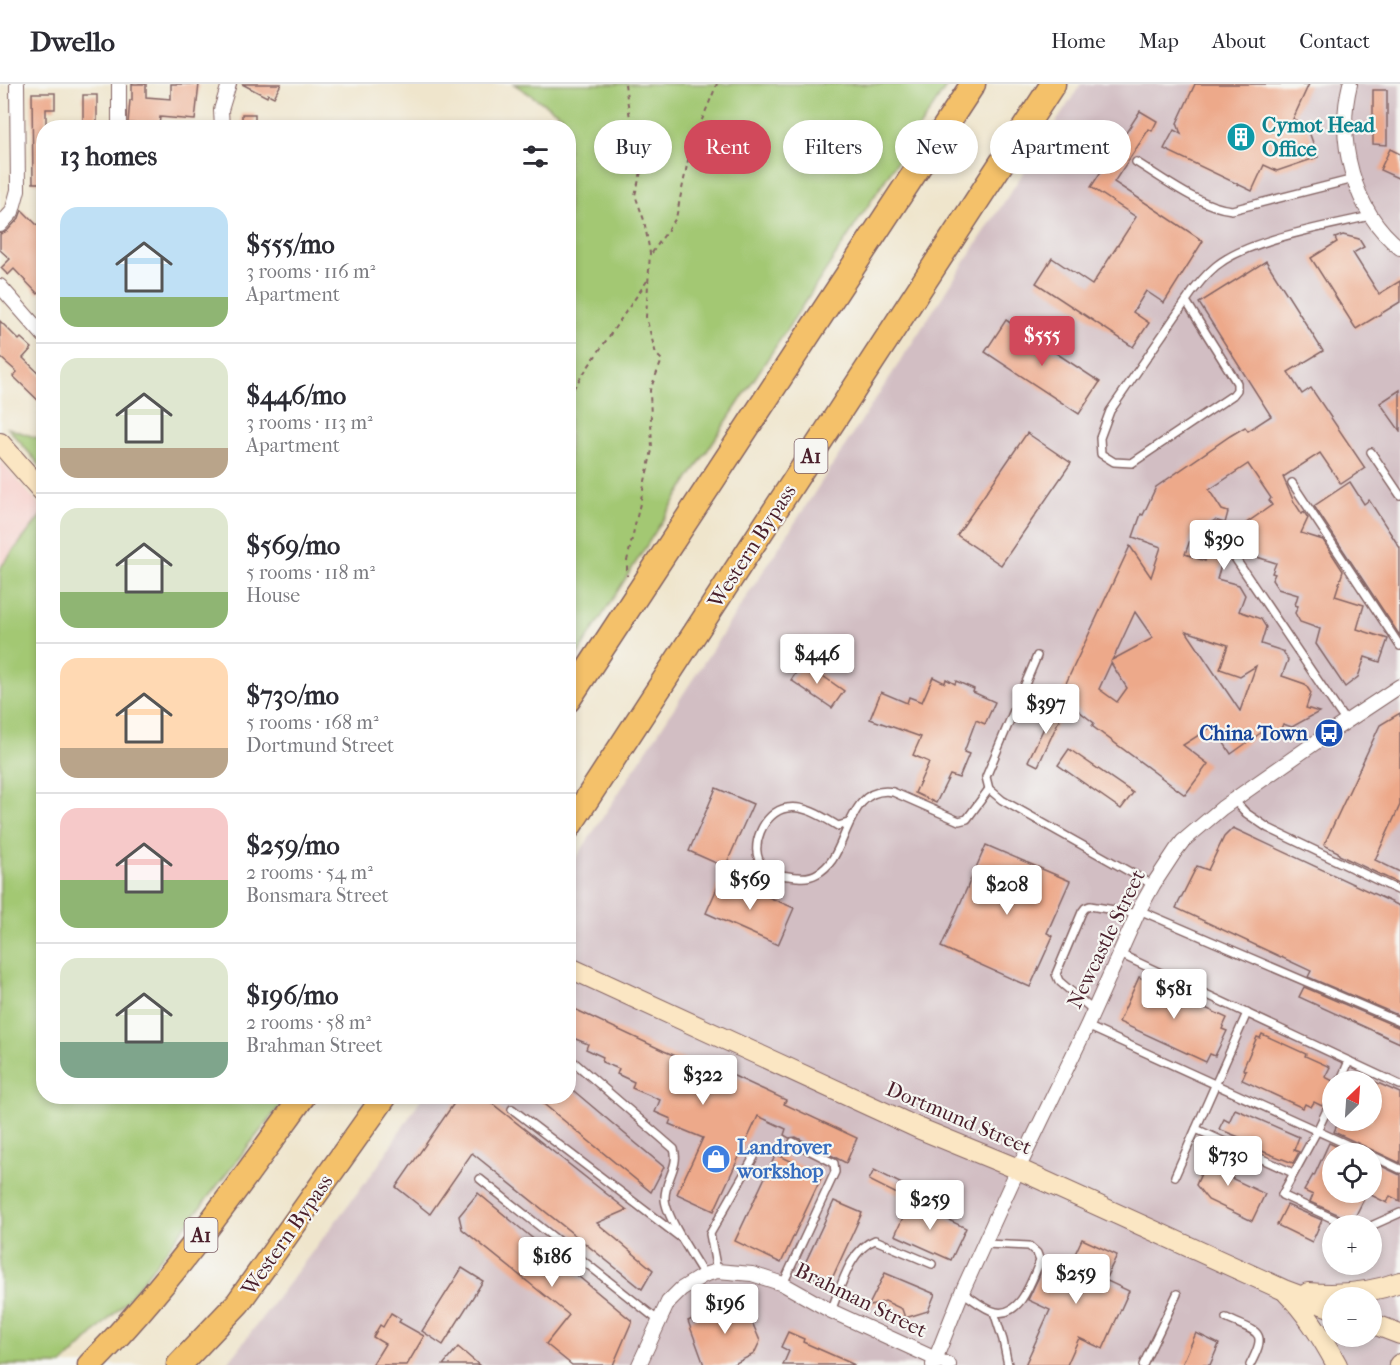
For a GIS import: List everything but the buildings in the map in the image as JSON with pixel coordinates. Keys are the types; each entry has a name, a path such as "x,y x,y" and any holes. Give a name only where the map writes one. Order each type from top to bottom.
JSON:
{"highway":[{"path":"576,688 973,84"},
{"name":"Western Bypass","path":"576,816 1053,84"},
{"name":"A1","path":"90,1365 119,1335 207,1228 297,1104"},
{"name":"Western Bypass","path":"179,1365 238,1303 379,1104"},
{"path":"190,1365 238,1303"}],"street":[{"path":"0,225 12,212 18,190 17,84"},
{"path":"118,84 118,120"},
{"path":"222,120 221,110 229,84"},
{"path":"1350,84 1345,102 1346,148 1354,179 1370,216 1400,248"},
{"path":"0,286 36,322"},
{"path":"0,443 36,484"},
{"name":"Newcastle Street","path":"985,1244 1138,912 1183,841 1234,800 1400,686"},
{"name":"Dortmund Street","path":"576,970 918,1128 1018,1169 1284,1290 1322,1304"},
{"path":"934,1362 985,1244"},
{"path":"639,1365 668,1302 681,1289 711,1273"},
{"name":"Brahman Street","path":"711,1273 752,1274 783,1284 831,1311 934,1362 949,1365"},
{"path":"1284,1290 1363,1293 1400,1282"},
{"path":"1284,1290 1301,1307 1337,1365"},
{"path":"1382,1327 1400,1334"}],"lane":[{"path":"1136,162 1206,204 1226,210 1354,179"},
{"path":"1186,301 1237,383 1237,390 1233,395 1132,463 1114,462 1101,454 1100,438 1110,411 1186,301 1216,265 1239,252 1276,239 1370,216"},
{"path":"1371,452 1400,495"},
{"path":"1292,483 1400,646"},
{"path":"1218,533 1346,723"},
{"path":"1037,656 986,777 989,789 1002,800 1153,885"},
{"path":"848,823 838,826 802,808 786,808 773,813 764,825 758,840 758,857 764,867 781,876 807,878 826,868 840,849 848,823 866,797 874,792 883,790 893,792 959,821 967,819 989,789"},
{"path":"1234,800 1246,813 1268,828 1400,891"},
{"path":"1094,1011 1059,981 1056,974 1082,912 1090,906 1138,912 1400,1022"},
{"path":"1120,954 1400,1085"},
{"path":"1175,1176 1247,1013"},
{"path":"1087,1026 1346,1143"},
{"path":"1345,1071 1349,1061"},
{"path":"576,1064 674,1149 675,1164 667,1184 665,1201 683,1240"},
{"path":"512,1109 683,1240 711,1273"},
{"path":"1322,1121 1282,1195 1325,1215"},
{"path":"1196,1129 1293,1173"},
{"path":"783,1284 836,1172 834,1163 793,1142"},
{"path":"711,1273 710,1234 754,1156"},
{"path":"1382,1160 1400,1169"},
{"path":"480,1179 659,1321"},
{"path":"1382,1221 1400,1213"},
{"path":"831,1311 856,1252 866,1243 875,1240 932,1264"},
{"path":"962,1293 994,1312 1004,1312 1014,1308 1023,1297 1040,1261 1037,1252 1029,1246 985,1244"},
{"path":"1143,1365 1177,1294"},
{"path":"994,1312 1008,1365"},
{"path":"1226,1318 1257,1333 1261,1338 1260,1346 1250,1365"}],"path":[{"path":"625,84 633,139 641,172 634,195 644,220 650,256 646,317 656,354 662,360 650,390 652,450 627,561 627,581"},
{"path":"650,256 676,218 691,146 717,84"},
{"path":"576,384 649,279"}],"shaded area":[{"path":"1081,84 1400,84 1400,1365 226,1365 377,1167 418,1104 576,1104 576,858 1022,174 1131,174 1131,120 1058,120"},
{"path":"0,460 36,501 36,522 0,568"}],"green space":[{"path":"514,84 948,84 924,120 895,120 895,165 690,477 576,657 576,120 557,120 563,116"},
{"path":"8,428 36,438 36,461"},
{"path":"36,522 36,1104 281,1104 125,1303 62,1365 0,1365 0,568"}],"place":[{"name":"Cymot Head Office","path":"1241,137"},
{"name":"China Town","path":"1329,733"},
{"name":"Landrover workshop","path":"716,1159"}]}
